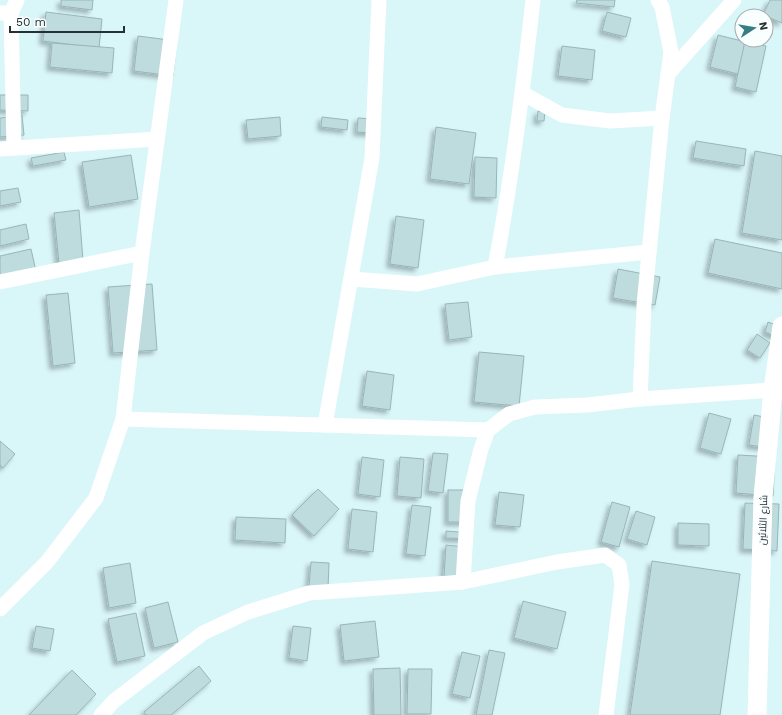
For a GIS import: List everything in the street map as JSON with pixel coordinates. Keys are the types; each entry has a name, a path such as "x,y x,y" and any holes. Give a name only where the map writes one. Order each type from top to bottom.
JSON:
{"street":[{"path":"0,609 47,562 96,498 123,419 142,253 176,0"},
{"path":"325,425 352,279 372,158 379,0"},
{"path":"495,267 504,219 522,93 533,0"},
{"path":"640,399 644,305 662,118 671,52 662,7 658,0"},
{"path":"668,74 734,0"},
{"path":"9,9 7,148 157,139"},
{"path":"522,93 562,114 610,121 662,118"},
{"path":"352,279 417,284 495,267 649,252"},
{"path":"0,282 142,253"},
{"name":"شارع الثلاثين","path":"757,715 763,497 773,390 782,326"},
{"path":"463,582 468,501 481,449 488,430 509,414 535,407 587,405 640,399 773,390"},
{"path":"123,419 488,430"},
{"path":"101,715 114,701 203,633 248,612 309,593 463,582 557,562 605,555 619,565 622,585 606,715"}],"building":[{"path":"61,0 93,0 92,10 61,6"},
{"path":"577,0 615,0 614,7 576,3"},
{"path":"770,0 782,0 782,23 774,20 774,8 766,8"},
{"path":"46,12 102,19 99,48 43,41"},
{"path":"607,12 631,18 626,37 602,31"},
{"path":"718,35 734,39 734,48 744,48 738,74 710,67"},
{"path":"138,36 177,41 173,76 134,71"},
{"path":"52,43 114,48 112,73 50,67"},
{"path":"562,46 595,50 592,80 558,76"},
{"path":"743,48 766,48 756,92 735,87"},
{"path":"0,95 28,95 28,111 0,110"},
{"path":"538,111 545,112 544,121 537,121"},
{"path":"22,115 24,135 0,137 0,118"},
{"path":"280,117 281,136 248,139 246,120"},
{"path":"322,117 348,120 347,130 321,127"},
{"path":"358,118 374,119 373,133 357,132"},
{"path":"436,127 476,133 469,184 430,179"},
{"path":"696,141 746,149 744,166 693,158"},
{"path":"755,151 782,156 782,240 742,233"},
{"path":"64,152 66,160 33,166 31,158"},
{"path":"131,155 138,199 89,207 82,162"},
{"path":"475,157 497,158 496,198 474,197"},
{"path":"18,188 21,202 0,206 0,191"},
{"path":"79,210 83,260 59,263 54,213"},
{"path":"396,216 424,220 418,268 390,264"},
{"path":"26,224 29,239 0,246 0,230"},
{"path":"715,239 782,253 782,289 708,273"},
{"path":"31,249 36,271 0,279 0,256"},
{"path":"618,269 660,277 655,305 613,298"},
{"path":"152,284 157,350 113,353 108,287"},
{"path":"68,293 75,363 53,366 46,295"},
{"path":"468,302 472,337 449,340 445,304"},
{"path":"768,322 782,327 782,339 765,332"},
{"path":"757,334 770,343 760,358 747,350"},
{"path":"479,352 524,356 519,406 474,402"},
{"path":"367,371 394,375 390,410 362,406"},
{"path":"709,413 731,419 721,454 700,448"},
{"path":"754,415 775,419 771,448 749,445"},
{"path":"0,441 15,454 3,468 0,465"},
{"path":"433,453 448,454 443,493 428,491"},
{"path":"738,455 775,457 773,496 736,493"},
{"path":"362,457 384,460 380,497 358,494"},
{"path":"400,457 424,459 421,498 397,496"},
{"path":"318,489 339,509 314,536 292,515"},
{"path":"448,490 472,490 472,522 448,522"},
{"path":"499,492 524,495 520,527 495,525"},
{"path":"612,502 630,507 619,547 601,542"},
{"path":"745,503 779,504 777,551 743,549"},
{"path":"412,505 431,507 425,556 406,554"},
{"path":"352,509 377,512 373,552 348,549"},
{"path":"636,511 655,517 647,545 627,539"},
{"path":"236,517 286,519 285,543 235,540"},
{"path":"678,523 709,524 709,546 678,545"},
{"path":"446,531 472,533 471,539 446,538"},
{"path":"446,545 465,547 463,577 444,576"},
{"path":"652,561 740,574 720,715 630,715"},
{"path":"311,562 329,563 328,588 309,587"},
{"path":"130,563 136,603 109,608 103,568"},
{"path":"523,601 566,612 557,649 514,638"},
{"path":"168,602 178,642 154,648 145,608"},
{"path":"136,613 145,656 117,662 108,619"},
{"path":"375,621 379,657 344,661 340,625"},
{"path":"36,626 54,629 50,651 32,648"},
{"path":"293,626 311,628 307,661 289,658"},
{"path":"489,650 505,653 492,715 476,715"},
{"path":"462,652 480,656 470,698 452,694"},
{"path":"199,666 211,681 171,715 146,715 144,712"},
{"path":"400,668 401,715 374,715 373,669"},
{"path":"408,669 432,669 431,714 407,714"},
{"path":"72,670 96,694 76,715 29,715"}]}
